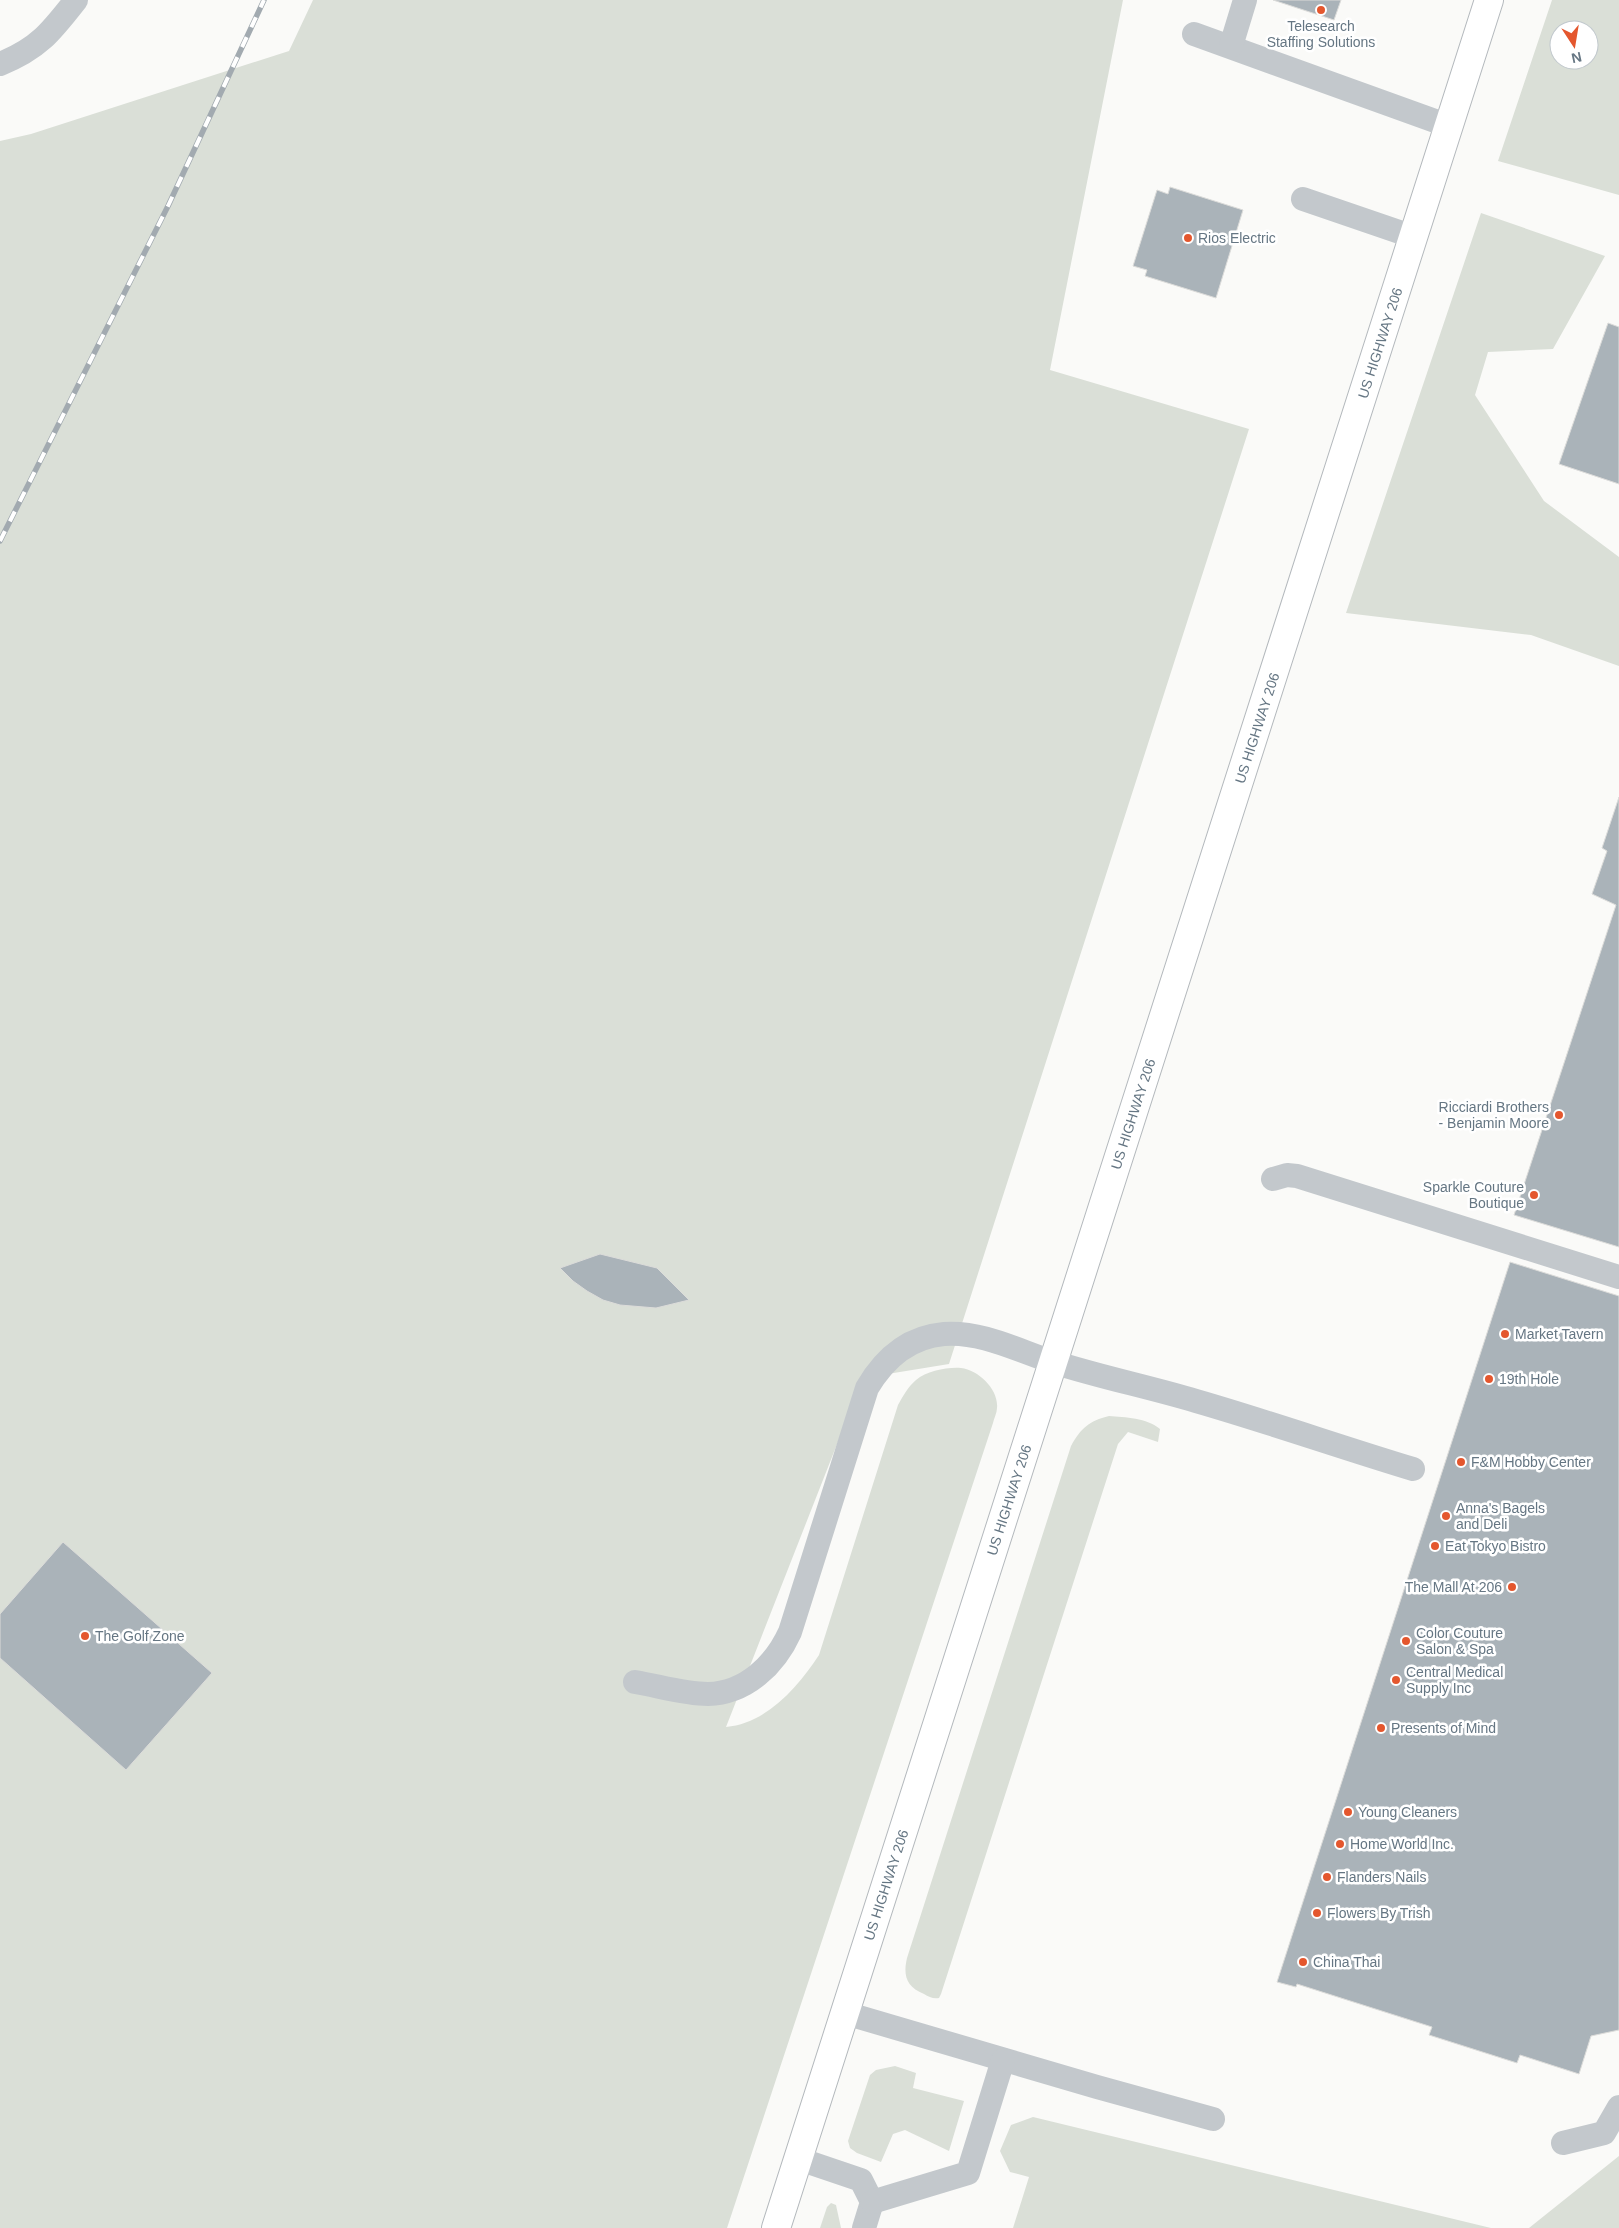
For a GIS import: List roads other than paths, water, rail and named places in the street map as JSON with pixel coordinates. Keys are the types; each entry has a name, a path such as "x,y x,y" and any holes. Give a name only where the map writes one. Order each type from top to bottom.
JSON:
{"highway":[{"name":"US HIGHWAY 206","path":"776,2228 1489,0"}],"lane":[{"path":"0,64 24,54 38,43 52,31 76,0"},
{"path":"1231,46 1245,0"},
{"path":"1194,34 1449,126"},
{"path":"1303,199 1414,237"},
{"path":"1273,1179 1287,1175 1297,1176 1619,1277"},
{"path":"635,1682 702,1693 721,1692 750,1681 775,1658 790,1632 867,1388 876,1373 892,1355 908,1345 926,1338 952,1334 999,1343 1053,1362 1197,1401 1413,1469"},
{"path":"845,2013 1213,2119"},
{"path":"872,2202 968,2173 1003,2060"},
{"path":"1563,2143 1604,2133 1619,2107"},
{"path":"798,2159 861,2180 872,2202 864,2228"}],"railway":[{"path":"0,541 168,206 264,0"}],"place":[{"name":"Telesearch Staffing Solutions","path":"1321,10"},
{"name":"Rios Electric","path":"1188,238"},
{"name":"Ricciardi Brothers - Benjamin Moore","path":"1559,1115"},
{"name":"Sparkle Couture Boutique","path":"1534,1195"},
{"name":"Market Tavern","path":"1505,1334"},
{"name":"19th Hole","path":"1489,1379"},
{"name":"F&M Hobby Center","path":"1461,1462"},
{"name":"Anna's Bagels and Deli","path":"1446,1516"},
{"name":"Eat Tokyo Bistro","path":"1435,1546"},
{"name":"The Mall At 206","path":"1512,1587"},
{"name":"The Golf Zone","path":"85,1636"},
{"name":"Color Couture Salon & Spa","path":"1406,1641"},
{"name":"Central Medical Supply Inc","path":"1396,1680"},
{"name":"Presents of Mind","path":"1381,1728"},
{"name":"Young Cleaners","path":"1348,1812"},
{"name":"Home World Inc.","path":"1340,1844"},
{"name":"Flanders Nails","path":"1327,1877"},
{"name":"Flowers By Trish","path":"1317,1913"},
{"name":"China Thai","path":"1303,1962"}]}
